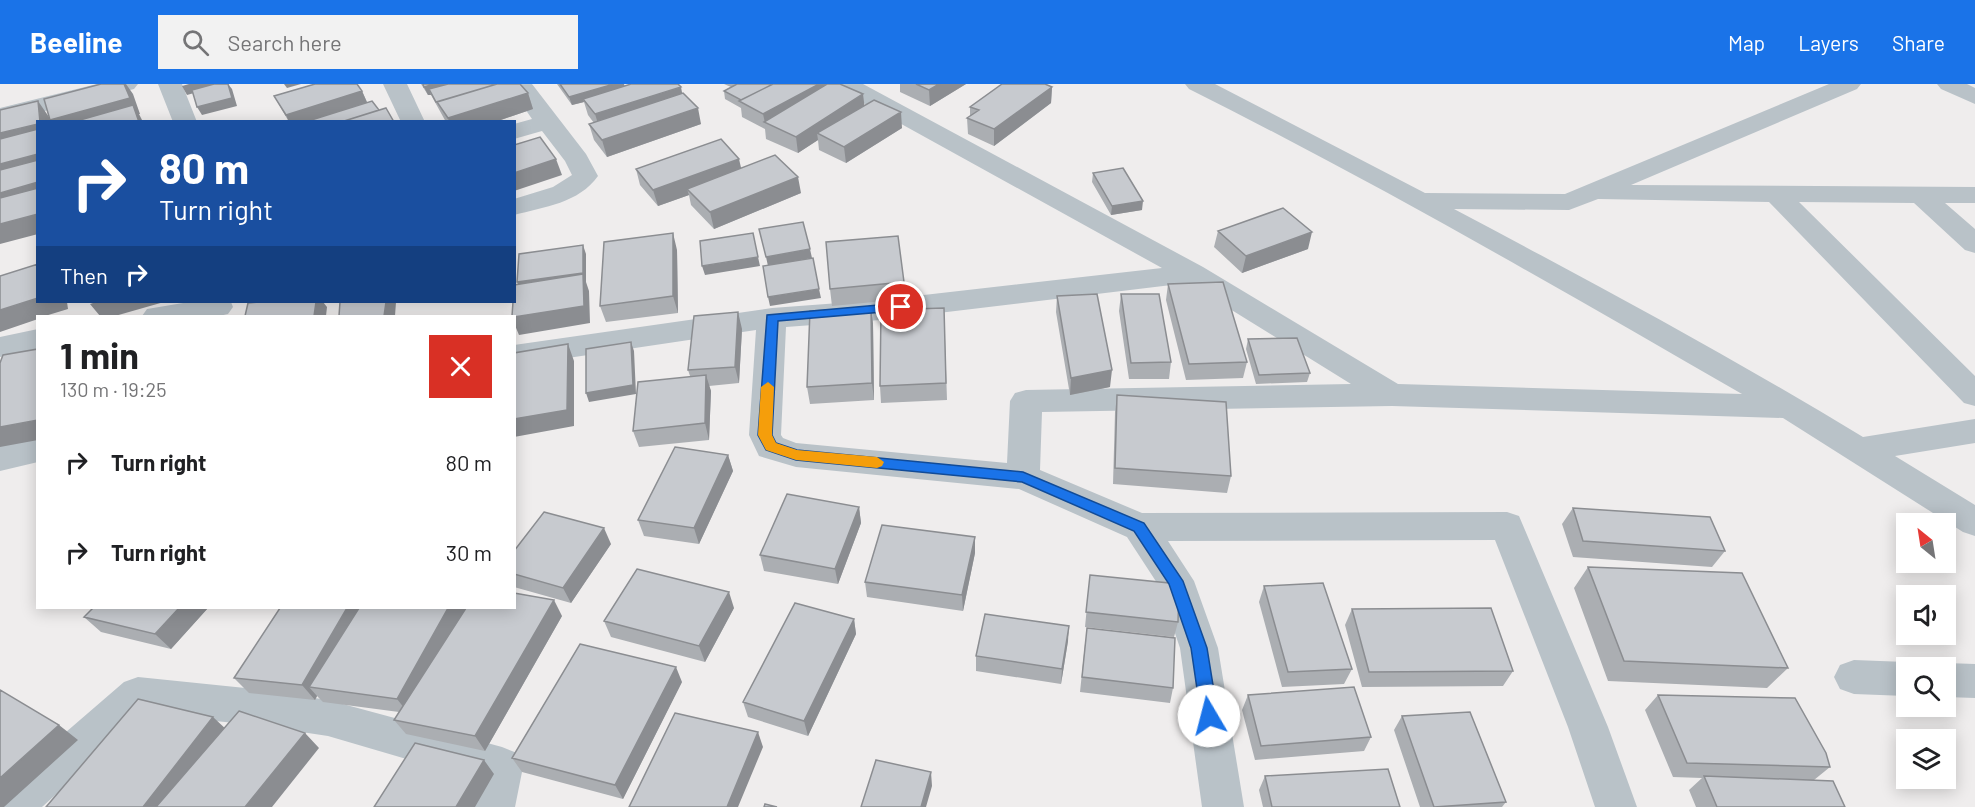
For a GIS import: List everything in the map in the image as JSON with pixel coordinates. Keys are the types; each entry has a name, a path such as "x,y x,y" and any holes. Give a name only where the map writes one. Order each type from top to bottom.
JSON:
{"street":[{"path":"0,115 126,84"},
{"path":"170,84 184,120"},
{"path":"395,84 412,120"},
{"path":"516,206 570,190 580,184 585,176 577,159 520,84"},
{"path":"846,84 1193,273 1392,395"},
{"path":"1197,84 1258,114 1578,287 1789,407 1975,522"},
{"path":"1420,201 1569,201 1849,84"},
{"path":"1949,84 1975,97"},
{"path":"516,131 547,122"},
{"path":"1590,193 1975,195"},
{"path":"1776,194 1975,395"},
{"path":"1921,195 1975,244"},
{"path":"516,356 772,318 880,310 1193,273"},
{"path":"162,315 227,303"},
{"path":"772,318 765,435 771,447 796,455 1023,477 1139,527 1507,526 1588,727 1616,807"},
{"path":"0,347 36,339"},
{"path":"1023,477 1026,401 1392,395 1789,407"},
{"path":"1858,450 1975,431"},
{"path":"0,458 36,450"},
{"path":"1139,527 1176,581 1199,648 1222,807"},
{"path":"1854,677 1896,679"},
{"path":"1956,680 1975,681"},
{"path":"11,807 138,695 255,707 328,718 502,767 494,807"}],"building":[{"path":"101,84 124,84 130,98 50,120 44,99"},
{"path":"214,84 228,84 232,98 197,107 192,90"},
{"path":"315,84 357,84 362,91 286,115 274,96"},
{"path":"448,84 497,84 436,102 429,89"},
{"path":"497,84 520,84 528,93 448,118 437,102"},
{"path":"560,84 614,84 569,97"},
{"path":"631,84 678,84 681,87 595,114 583,99"},
{"path":"737,84 773,84 741,100 724,91"},
{"path":"773,84 819,84 763,114 739,101"},
{"path":"827,84 840,84 863,94 796,137 764,122"},
{"path":"916,84 939,84 929,90"},
{"path":"1002,84 1045,84 1052,87 994,129 967,118 979,110 970,107"},
{"path":"683,93 698,108 602,140 589,124"},
{"path":"874,100 901,112 844,147 817,133"},
{"path":"38,101 40,120 36,120 36,124 0,133 0,110"},
{"path":"372,101 379,110 347,120 311,120"},
{"path":"133,105 138,120 80,120"},
{"path":"386,108 393,120 347,120"},
{"path":"36,130 36,155 0,164 0,139"},
{"path":"540,137 556,159 516,172 516,144"},
{"path":"721,139 739,159 653,190 636,169"},
{"path":"775,155 798,177 710,212 687,189"},
{"path":"36,161 36,183 0,193 0,170"},
{"path":"1123,168 1143,201 1112,206 1093,173"},
{"path":"36,189 36,215 0,224 0,198"},
{"path":"1283,208 1312,232 1246,256 1218,231"},
{"path":"803,222 810,249 766,257 759,229"},
{"path":"673,233 673,296 600,306 604,242"},
{"path":"753,233 758,257 702,266 700,241"},
{"path":"898,236 904,282 830,289 826,242"},
{"path":"583,245 583,273 517,282 519,254"},
{"path":"813,258 819,289 768,297 763,266"},
{"path":"36,265 36,299 0,310 0,276"},
{"path":"583,274 584,306 516,317 512,315 513,303 516,303 516,285"},
{"path":"1223,282 1247,362 1189,364 1168,284"},
{"path":"1097,294 1112,370 1071,378 1057,296"},
{"path":"1121,294 1159,294 1171,362 1131,363"},
{"path":"248,303 316,303 314,315 245,315"},
{"path":"340,303 386,303 384,315 339,315"},
{"path":"871,308 872,383 807,387 810,311"},
{"path":"944,308 946,383 880,386 881,310"},
{"path":"738,312 735,367 688,370 694,316"},
{"path":"1297,338 1310,373 1259,375 1248,339"},
{"path":"631,342 633,385 586,393 586,349"},
{"path":"568,344 567,410 516,419 516,353"},
{"path":"36,349 36,420 0,427 0,363 3,355"},
{"path":"706,375 705,423 633,431 638,382"},
{"path":"1117,395 1226,402 1231,476 1115,468"},
{"path":"675,447 728,455 694,528 638,520"},
{"path":"787,494 859,507 835,569 760,555"},
{"path":"1573,508 1710,517 1725,551 1583,541"},
{"path":"544,512 604,528 563,588 516,575 516,548"},
{"path":"882,525 975,537 962,595 865,582"},
{"path":"1588,567 1742,573 1788,668 1624,661"},
{"path":"637,569 729,592 699,646 604,621"},
{"path":"1090,575 1179,584 1178,622 1086,612"},
{"path":"1323,583 1352,669 1288,672 1264,586"},
{"path":"516,593 554,600 475,736 394,720 465,609 516,609"},
{"path":"795,603 854,619 804,721 743,702"},
{"path":"1491,608 1513,671 1369,672 1352,609"},
{"path":"92,609 178,609 155,634 84,617"},
{"path":"279,609 346,609 302,685 234,678"},
{"path":"358,609 447,609 397,699 309,687"},
{"path":"985,614 1069,626 1062,669 976,656"},
{"path":"1087,628 1175,638 1173,688 1082,677"},
{"path":"580,644 676,667 615,785 512,758"},
{"path":"1354,687 1371,737 1261,746 1248,695"},
{"path":"0,690 59,725 0,778"},
{"path":"1658,695 1795,698 1826,753 1830,767 1687,763"},
{"path":"138,699 213,717 143,807 46,807"},
{"path":"239,711 305,733 245,807 156,807"},
{"path":"1470,712 1506,802 1434,807 1402,716"},
{"path":"675,713 758,732 727,807 629,807"},
{"path":"415,743 484,760 456,807 374,807"},
{"path":"876,760 931,772 921,807 861,807"},
{"path":"1388,769 1400,807 1272,807 1265,776"},
{"path":"1704,776 1833,781 1845,807 1717,807"}],"slow traffic":[{"path":"768,387 765,435 771,447 796,455 877,462"}],"route":[{"path":"901,307 772,318 765,435 771,447 796,455 1023,477 1139,527 1176,581 1199,648 1209,716"}]}
